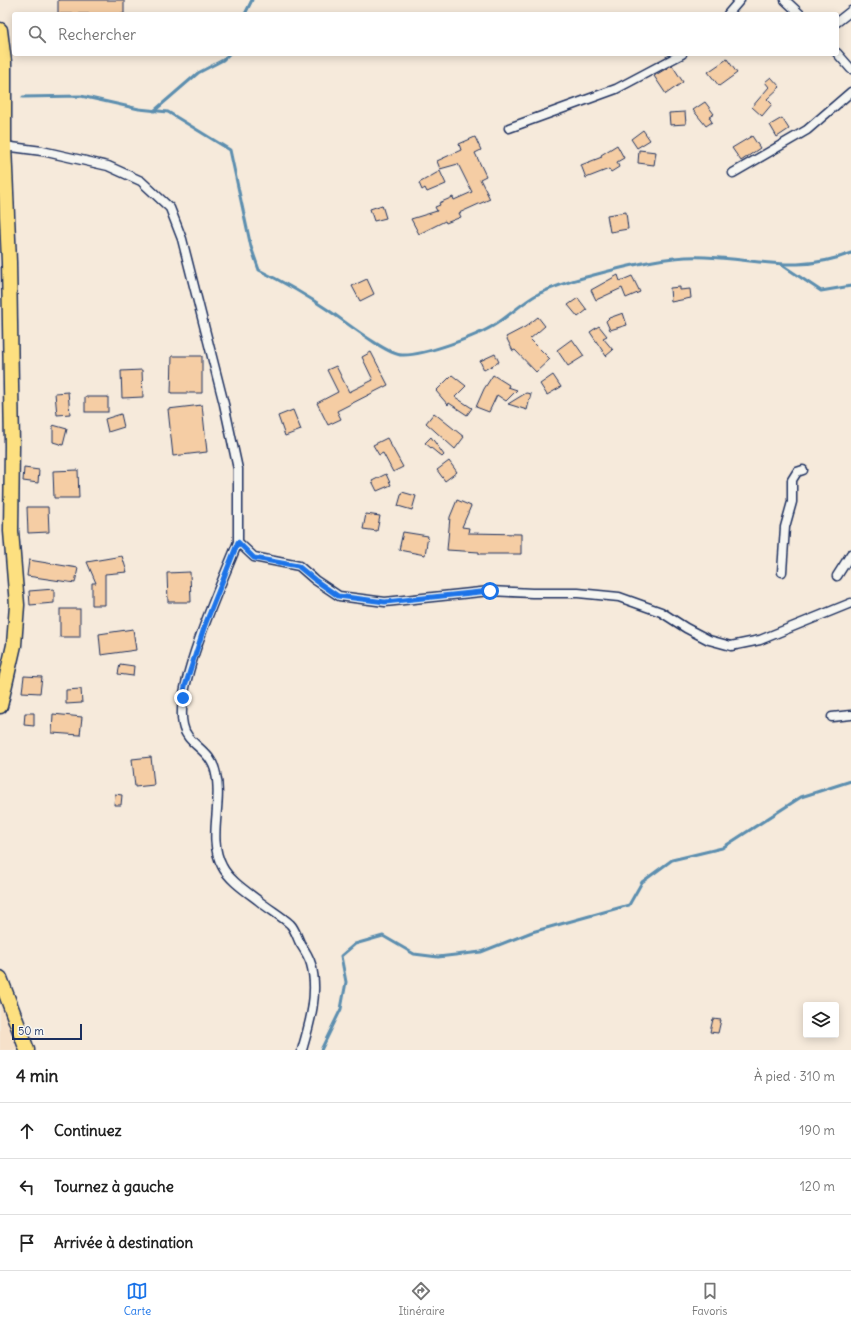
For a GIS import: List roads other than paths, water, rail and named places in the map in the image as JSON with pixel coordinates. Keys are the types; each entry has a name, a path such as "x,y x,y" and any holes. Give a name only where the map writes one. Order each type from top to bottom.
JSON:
{"highway":[{"path":"0,30 9,262 12,446 11,531 17,605 14,645 0,706"},
{"path":"0,978 28,1050"}],"street":[{"path":"730,12 740,0"},
{"path":"786,0 798,12"},
{"path":"839,20 851,11"},
{"path":"839,55 851,69"},
{"path":"509,128 616,89 678,56"},
{"path":"733,173 807,130 851,92"},
{"path":"4,146 42,151 108,166 141,181 170,208 182,239 224,404 238,469 238,542 202,633 185,686 181,711 183,727 191,741 205,751 212,762 216,774 218,796 215,851 222,867 236,883 291,925 311,963 314,981 312,1012 302,1050"},
{"path":"782,572 785,527 792,502 792,480 798,472 803,470"},
{"path":"238,542 254,558 298,566 338,596 385,602 490,591 578,593 619,597 661,612 686,628 709,640 731,646 760,640 851,602"},
{"path":"837,576 851,554"},
{"path":"832,717 851,715"}],"waterway":[{"path":"246,12 252,0"},
{"path":"154,111 198,73 223,60 227,56"},
{"path":"23,97 81,96 139,109 168,112 230,150 251,247 259,270 311,299 386,349 402,355 436,349 477,334 496,324 528,300 557,286 574,280 630,266 660,260 690,257 725,258 778,264 813,263 851,253"},
{"path":"782,265 821,291 851,286"},
{"path":"321,1050 341,1009 346,982 341,956 355,944 383,936 414,954 438,957 481,952 532,932 629,905 642,882 672,860 722,848 801,797 851,781"}]}
